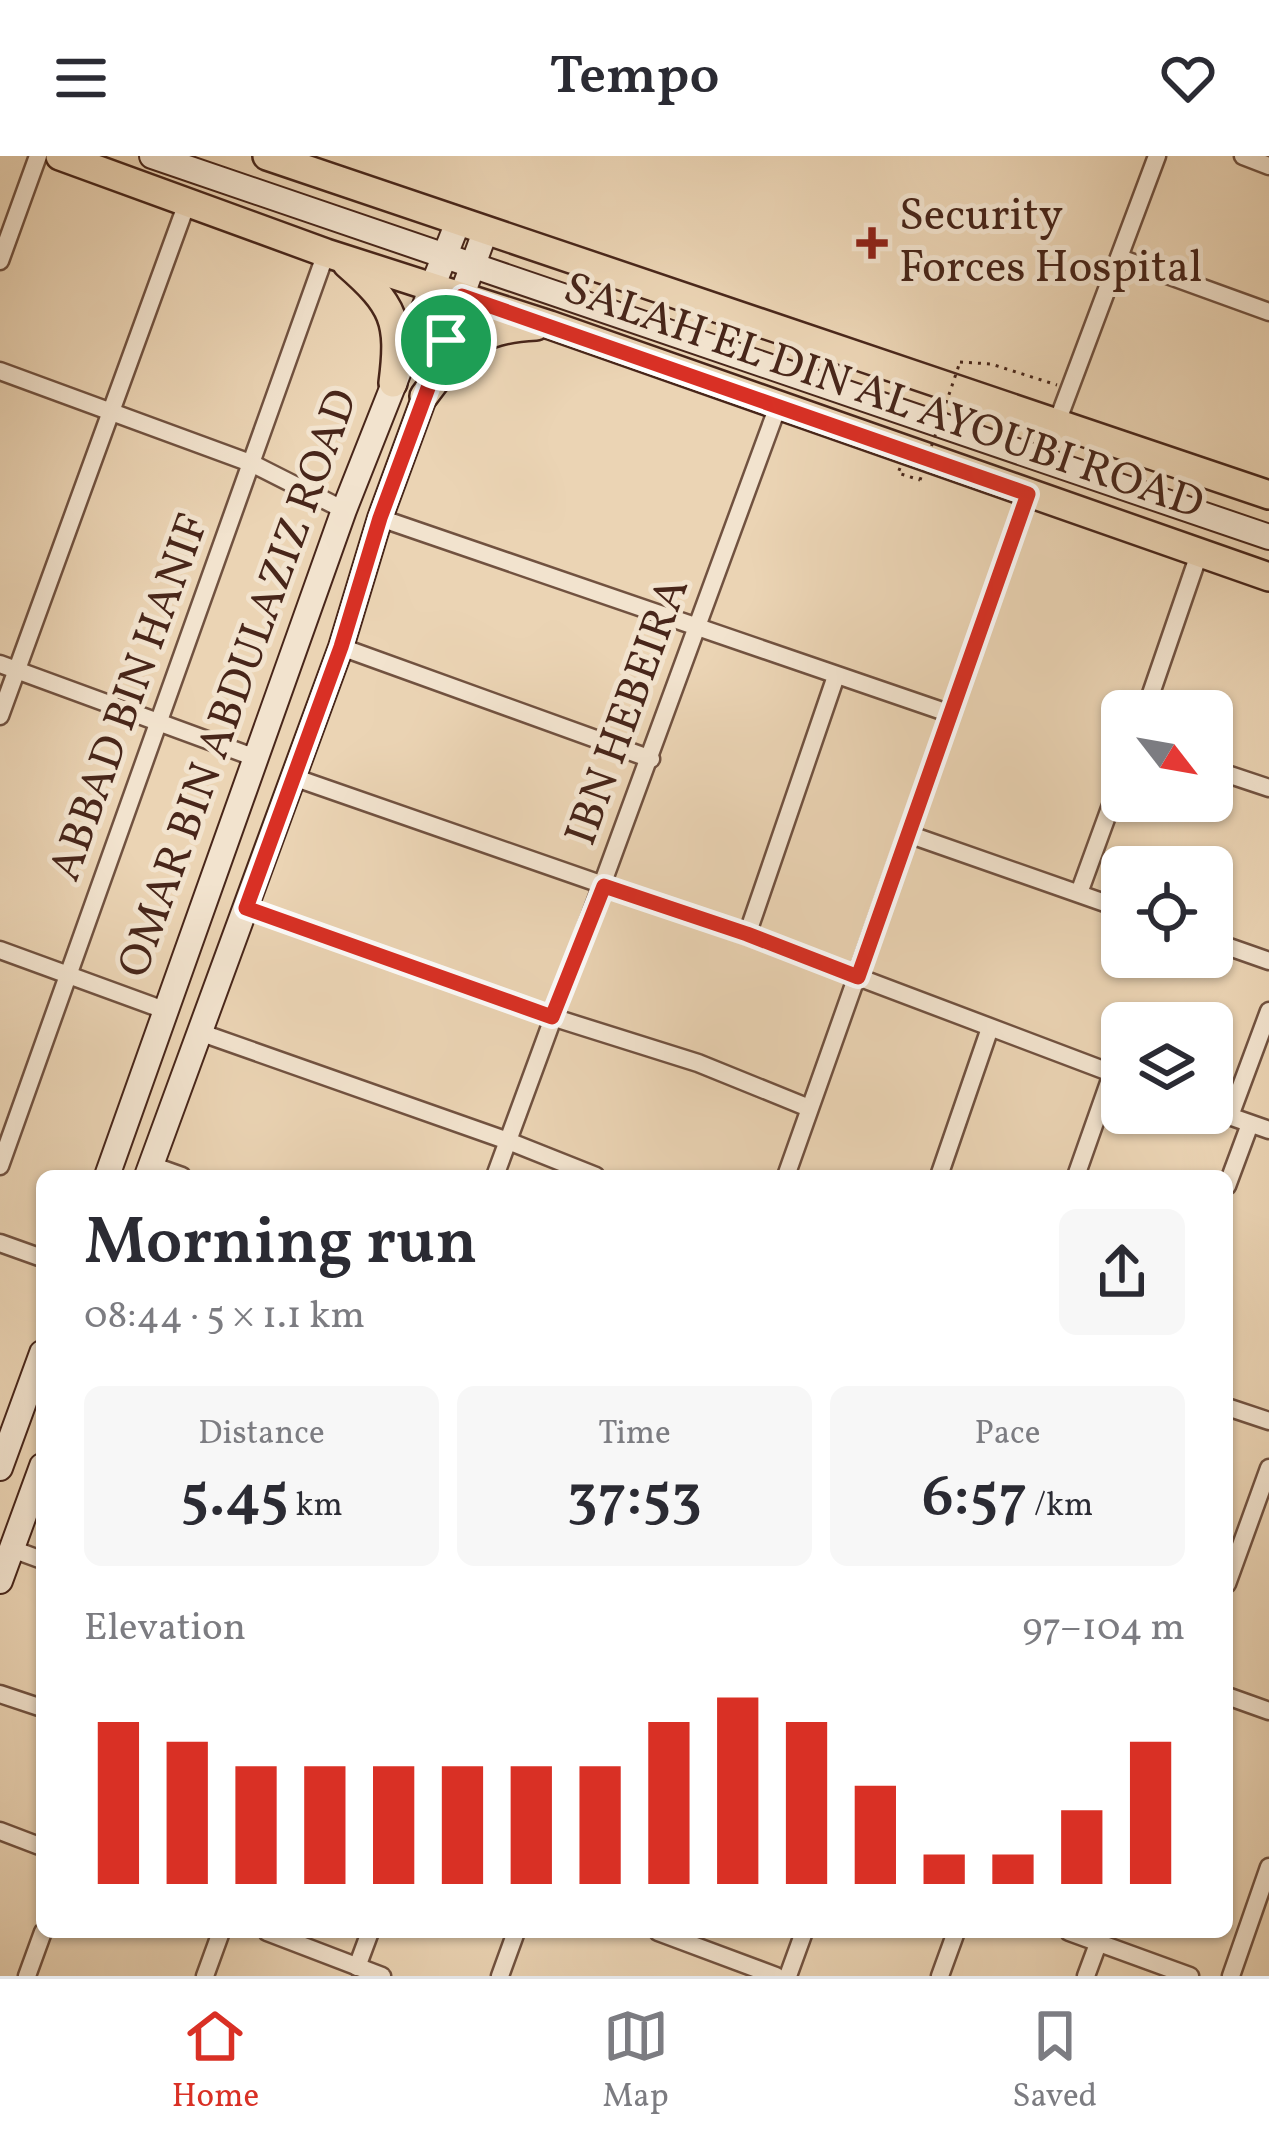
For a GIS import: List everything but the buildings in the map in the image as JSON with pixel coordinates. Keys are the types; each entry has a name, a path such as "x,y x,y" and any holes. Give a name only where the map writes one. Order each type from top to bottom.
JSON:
{"main road":[{"name":"SALAH EL DIN AL AYOUBI ROAD","path":"61,156 332,255 434,286 1269,577"},
{"path":"152,156 1269,537"},
{"name":"SALAH EL DIN AL AYOUBI ROAD","path":"267,156 1269,495"},
{"name":"OMAR BIN ABDULAZIZ ROAD","path":"109,1170 344,510 445,258 472,227"},
{"name":"OMAR BIN ABDULAZIZ ROAD","path":"149,1170 341,647 380,518 473,268 472,227"},
{"path":"332,255 377,292 395,320 398,344 393,383"},
{"path":"424,396 478,337 510,328 550,326"},
{"path":"0,1468 36,1369"},
{"path":"0,1581 36,1483"}],"street":[{"path":"0,260 38,156"},
{"path":"1056,425 1157,156"},
{"path":"1243,156 1269,166"},
{"path":"0,716 9,667 112,412 187,203"},
{"name":"ABBAD BIN HANIF","path":"0,1166 332,255"},
{"path":"1120,258 1269,312"},
{"path":"0,371 254,464 344,510"},
{"name":"IBN HEBEIRA","path":"497,1170 778,406"},
{"path":"788,1170 1028,494"},
{"path":"380,518 951,714"},
{"path":"1152,690 1199,554"},
{"path":"341,647 651,759"},
{"path":"9,667 256,758"},
{"path":"747,934 836,676"},
{"path":"1233,776 1269,788"},
{"path":"292,777 747,934 1101,1070"},
{"path":"1078,893 1104,822"},
{"path":"908,834 1101,901"},
{"path":"246,908 552,1017 698,1063 809,1108"},
{"path":"1233,948 1269,961"},
{"path":"0,950 167,1011"},
{"path":"1233,1088 1269,1011"},
{"path":"941,1170 990,1028"},
{"path":"199,1032 581,1170"},
{"path":"1078,1170 1101,1115"},
{"path":"1233,1118 1269,1130"},
{"path":"1233,1170 1250,1124"},
{"path":"0,1243 36,1256"},
{"path":"1233,1408 1269,1421"},
{"path":"1233,1567 1269,1468"},
{"path":"12,1549 36,1558"},
{"path":"0,1694 36,1706"},
{"path":"1233,1698 1269,1711"},
{"path":"0,1831 36,1844"},
{"path":"1231,1976 1269,1868"},
{"path":"27,1976 41,1938"},
{"path":"205,1976 219,1938"},
{"path":"282,1938 382,1976"},
{"path":"357,1967 368,1938"},
{"path":"500,1976 514,1938"},
{"path":"674,1938 776,1976"},
{"path":"788,1976 802,1938"},
{"path":"940,1976 954,1938"},
{"path":"1086,1976 1100,1938"},
{"path":"1102,1938 1190,1976"}],"path":[{"path":"920,480 960,362 991,364 1070,389"}],"place":[{"name":"Security Forces Hospital","path":"872,243"}],"route":[{"path":"462,296 1028,494 858,977 604,886 552,1017 246,908 446,340 462,296"}]}
